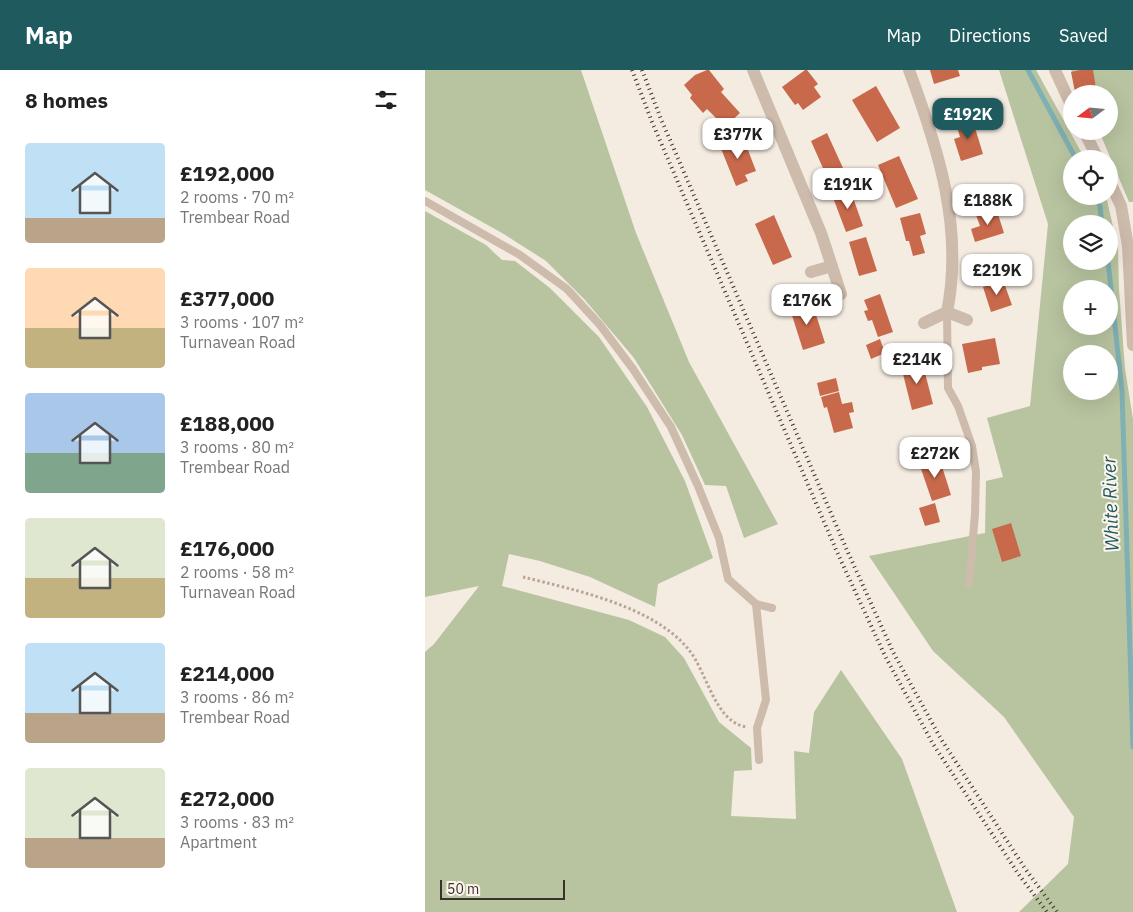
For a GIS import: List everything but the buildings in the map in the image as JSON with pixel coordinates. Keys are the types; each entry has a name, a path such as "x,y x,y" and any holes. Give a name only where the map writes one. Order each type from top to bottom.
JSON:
{"street":[{"path":"753,70 821,233 841,294"},
{"path":"909,70 925,112 943,171 952,224 951,294 947,312"},
{"path":"1055,70 1063,88"},
{"path":"1118,200 1121,206 1128,246 1133,345"},
{"path":"811,272 832,266"},
{"path":"924,323 947,312 967,320"}],"lane":[{"path":"425,201 521,255 567,289 600,325 633,369 671,427 719,538 728,579 757,604 772,608"},
{"path":"947,312 948,388 958,406 972,446 976,472 975,514 969,584"},
{"path":"757,604 766,700 757,728 759,760"}],"path":[{"path":"523,577 605,598 667,630 689,650 718,704 733,722 745,727 757,728"}],"green space":[{"path":"425,70 581,70 636,233 689,362 778,524 744,538 726,486 705,485 682,435 634,358 585,300 546,261 502,233 425,190"},
{"path":"999,70 1036,70 1063,119 1063,140 1075,140 1080,150 1063,150 1063,205 1108,205 1110,215 1063,215 1063,270 1118,270 1118,248 1125,369 1133,419 1133,912 1019,912 1068,864 1074,817 1004,717 933,651 869,556 985,533 986,481 1003,477 987,418 1030,406 1048,224"},
{"path":"1071,70 1133,70 1133,202 1129,202 1118,176 1118,150 1107,150 1103,140 1118,140 1118,85 1078,85"},
{"path":"425,211 486,245 502,260 515,261 550,288 599,337 647,407 685,481 713,558 658,584 655,607 590,577 540,561 509,554 502,586 629,620 665,637 684,658 719,722 751,748 752,770 734,771 731,816 796,819 794,751 809,753 814,712 841,670 902,759 957,912 425,912 425,652 434,644 479,586 425,597"}],"waterway":[{"name":"White River","path":"1028,70 1071,150"},
{"name":"White River","path":"1100,205 1101,215"},
{"name":"White River","path":"1109,270 1122,391 1133,747"}],"railway":[{"path":"632,70 652,122 837,552 885,656 933,744 1017,872 1047,912"},
{"path":"642,70 661,119 846,548 893,652 941,739 1024,867 1057,912"}]}
